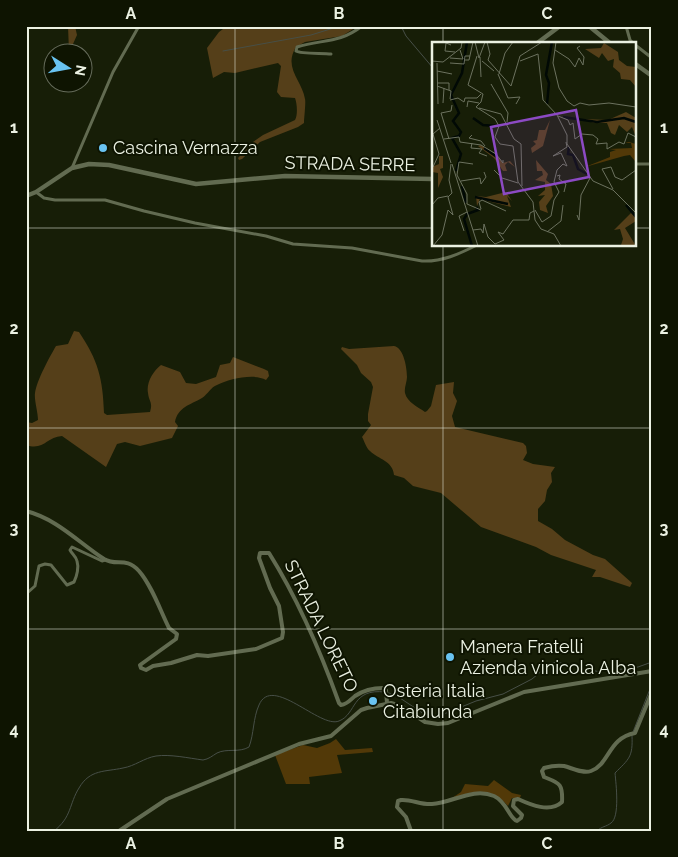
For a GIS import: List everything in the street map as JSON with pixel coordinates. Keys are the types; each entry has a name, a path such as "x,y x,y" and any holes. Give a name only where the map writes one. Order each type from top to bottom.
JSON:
{"main road":[{"path":"539,42 560,26"},
{"path":"589,26 609,42"},
{"path":"636,64 652,76"},
{"name":"STRADA SERRE","path":"26,196 36,192 72,168 89,164 109,165 196,184 285,176 432,179"}],"street":[{"path":"72,168 113,72 139,26"},
{"path":"331,54 312,52 301,54 296,51 297,47 306,44 340,39 354,33 362,26"},
{"path":"626,26 632,42"},
{"path":"636,46 652,58"},
{"path":"636,164 652,164"},
{"path":"36,192 44,198 55,200 105,200 195,223 266,236 293,244 352,248 430,261 447,258 475,246"},
{"name":"STRADA LORETO","path":"26,511 45,517 106,560 130,563 140,572 169,628 177,634 176,639 162,651 144,661 140,665 141,668 146,670 153,666 171,663 196,655 208,656 256,649 282,638 283,632 279,606 259,558 260,553 264,552 270,553 290,587 324,660 339,703 341,705 346,704 367,690 383,688 386,690 387,703"},
{"path":"26,594 35,586 39,566 45,564 51,565 67,585 74,582 78,562 71,553 70,550 72,548 102,561 106,560"},
{"path":"119,831 167,800 299,744 331,736 361,710 387,703 401,706 425,722 448,723 524,692 652,671"},
{"path":"411,831 406,817 397,807 398,802 401,800 432,804 483,793 503,802 513,819 517,821 522,815 513,806 514,800 518,799 533,806 558,806 562,802 561,786 556,781 544,776 542,771 544,768 562,766 586,772 592,771 601,763 618,740 632,733 639,724 652,692"}],"shaded area":[{"path":"68,26 75,26 77,35 74,42 69,42"},
{"path":"227,26 358,26 342,36 305,42 296,47 293,54 292,68 305,99 304,123 260,142 239,160 238,158 253,142 263,135 295,120 297,106 295,98 281,97 277,92 281,66 278,63 235,73 224,72 213,78 207,48 219,32"},
{"path":"74,331 79,332 95,361 101,380 104,413 107,415 150,412 151,404 148,385 155,370 161,365 180,372 186,383 196,384 216,377 220,365 230,363 233,357 268,371 269,376 266,380 255,377 241,378 215,386 202,398 185,407 179,413 175,422 178,426 172,438 140,446 125,442 117,444 106,467 62,436 37,446 26,445 26,422 32,423 38,420 35,393 41,376 56,346 68,344"},
{"path":"394,346 403,354 407,377 405,393 413,404 425,412 427,411 431,406 436,385 454,382 453,393 457,401 452,416 455,427 523,443 526,446 527,453 523,460 533,464 555,467 551,473 552,482 547,490 545,501 538,509 538,521 552,529 565,540 593,555 605,559 632,583 630,587 600,577 592,577 596,570 551,555 536,547 481,527 441,493 413,486 404,478 394,475 388,463 369,450 362,437 371,425 368,421 368,414 373,387 357,365 341,349 342,347 349,349"},
{"path":"336,739 345,750 372,748 373,752 337,755 342,773 309,777 310,784 286,784 275,755 303,745 317,748"},
{"path":"494,780 512,793 521,795 520,798 512,798 508,806 495,795 482,792 468,793 452,798 461,792 465,784 488,786"}],"waterway":[{"path":"223,51 311,35 340,26"},
{"path":"401,26 406,36 432,67"},
{"path":"389,693 397,696 424,714 439,716 476,701 503,694 532,679 550,664 556,662 600,672 638,667 652,662"},
{"path":"633,732 652,684"},
{"path":"54,831 64,821 83,782 93,774 127,767 156,756 203,760 217,753 249,747 257,710 265,697 274,696 285,699 320,718 339,721 345,718 356,702 366,694 385,692"},
{"path":"597,831 614,820 617,800 615,773 631,753 632,736"}],"place":[{"name":"Cascina Vernazza","path":"103,148"},
{"name":"Manera Fratelli Azienda vinicola Alba","path":"450,657"},
{"name":"Osteria Italia Citabiunda","path":"373,701"}]}
